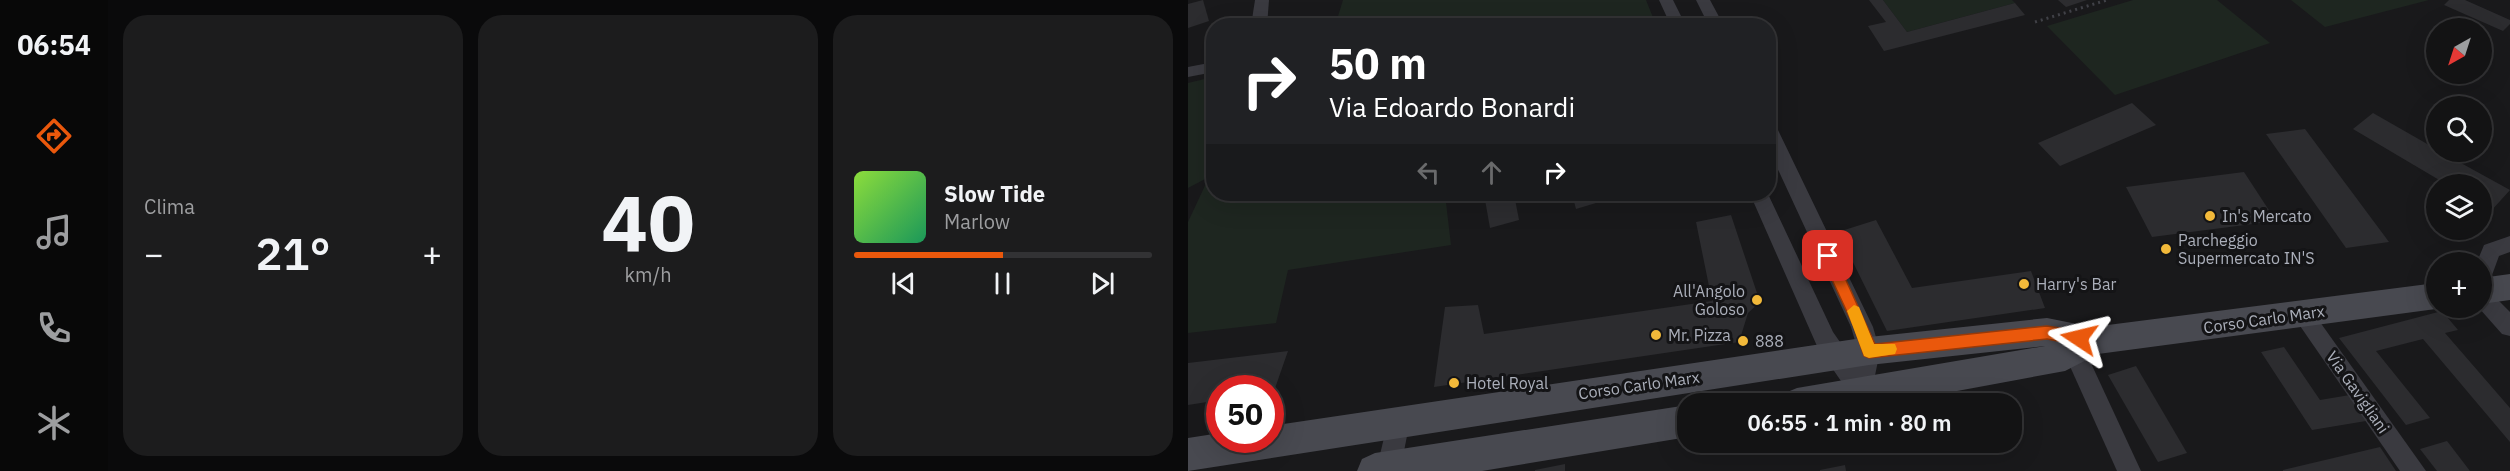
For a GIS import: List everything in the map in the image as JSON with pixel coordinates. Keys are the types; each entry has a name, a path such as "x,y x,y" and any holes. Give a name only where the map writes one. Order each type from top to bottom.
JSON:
{"main road":[{"path":"2492,289 2510,287"},
{"name":"Corso Carlo Marx","path":"1862,393 1998,370 2084,347 2426,297"},
{"name":"Corso Carlo Marx","path":"1188,455 1398,421 1869,351 2047,332 2084,347"},
{"path":"1384,470 1677,423"}],"street":[{"path":"1260,18 1262,0"},
{"path":"1666,0 1675,18"},
{"path":"1703,0 1713,18"},
{"path":"1188,72 1206,69"},
{"path":"1776,145 1862,327 1869,351 1862,393"},
{"path":"1762,201 1825,339 1862,393"},
{"path":"2491,252 2510,244"},
{"path":"2492,308 2510,327"},
{"name":"Via Gavigliani","path":"2303,314 2414,471"},
{"path":"2084,347 2129,471"},
{"path":"1384,470 1398,421"}],"path":[{"path":"2035,22 2107,0"}],"shaded area":[{"path":"1343,0 1646,0 1653,18 1337,18"},
{"path":"1883,0 2012,0 2015,3 1907,32"},
{"path":"2133,0 2217,0 2270,43 2115,95 2047,26"},
{"path":"2291,0 2429,0 2325,27"},
{"path":"1206,79 1206,179 1188,188 1188,83"},
{"path":"1206,183 1206,201 1446,201 1451,245 1288,270 1276,323 1188,333 1188,222"}],"building":[{"path":"1203,0 1208,18 1206,18 1206,22 1188,28 1188,4"},
{"path":"1869,0 1883,0 1907,32 2015,3 2025,15 1884,51 1868,26 1886,22"},
{"path":"2058,0 2087,0 2066,7"},
{"path":"2449,0 2465,0 2510,20 2510,24 2503,31 2492,26 2492,18 2474,18 2444,5"},
{"path":"2132,103 2156,125 2060,166 2038,143"},
{"path":"2373,113 2426,143 2426,162 2459,162 2481,174 2429,174 2353,129"},
{"path":"2305,129 2389,242 2346,248 2266,134"},
{"path":"2244,172 2276,221 2152,237 2126,187"},
{"path":"2492,180 2510,190 2492,210"},
{"path":"1485,201 1515,201 1519,220 1490,228"},
{"path":"1574,201 1603,201 1576,209"},
{"path":"1731,215 1760,302 1748,313 1739,342 1434,387 1445,307 1478,305 1484,334 1712,301 1696,222"},
{"path":"1876,220 1912,288 2031,271 2045,308 1887,331 1838,232"},
{"path":"2426,315 2426,318 2448,318 2458,330 2445,333 2510,408 2510,442 2423,339 2376,351 2430,418 2406,425 2339,338"},
{"path":"2284,347 2320,400 2350,395 2366,421 2312,430 2261,352"},
{"path":"1288,351 1280,375 1206,375 1206,402 1188,405 1188,363"},
{"path":"2136,366 2187,453 2158,462 2108,375"},
{"path":"2447,441 2470,471 2437,471 2420,449"},
{"path":"2380,447 2396,471 2283,471 2283,470"},
{"path":"1565,464 1565,471 1535,471 1535,470"},
{"path":"1845,465 1846,471 1820,471 1820,470"}],"slow traffic":[{"path":"1854,311 1862,327 1869,351 1889,349"}],"place":[{"name":"In's Mercato","path":"2210,216"},
{"name":"Parcheggio Supermercato IN'S","path":"2166,249"},
{"name":"Harry's Bar","path":"2024,284"},
{"name":"All'Angolo Goloso","path":"1757,300"},
{"name":"Mr. Pizza","path":"1656,335"},
{"name":"888","path":"1743,341"},
{"name":"Hotel Royal","path":"1454,383"}],"route":[{"path":"1828,256 1862,327 1869,351 2047,332 2079,338"}]}
